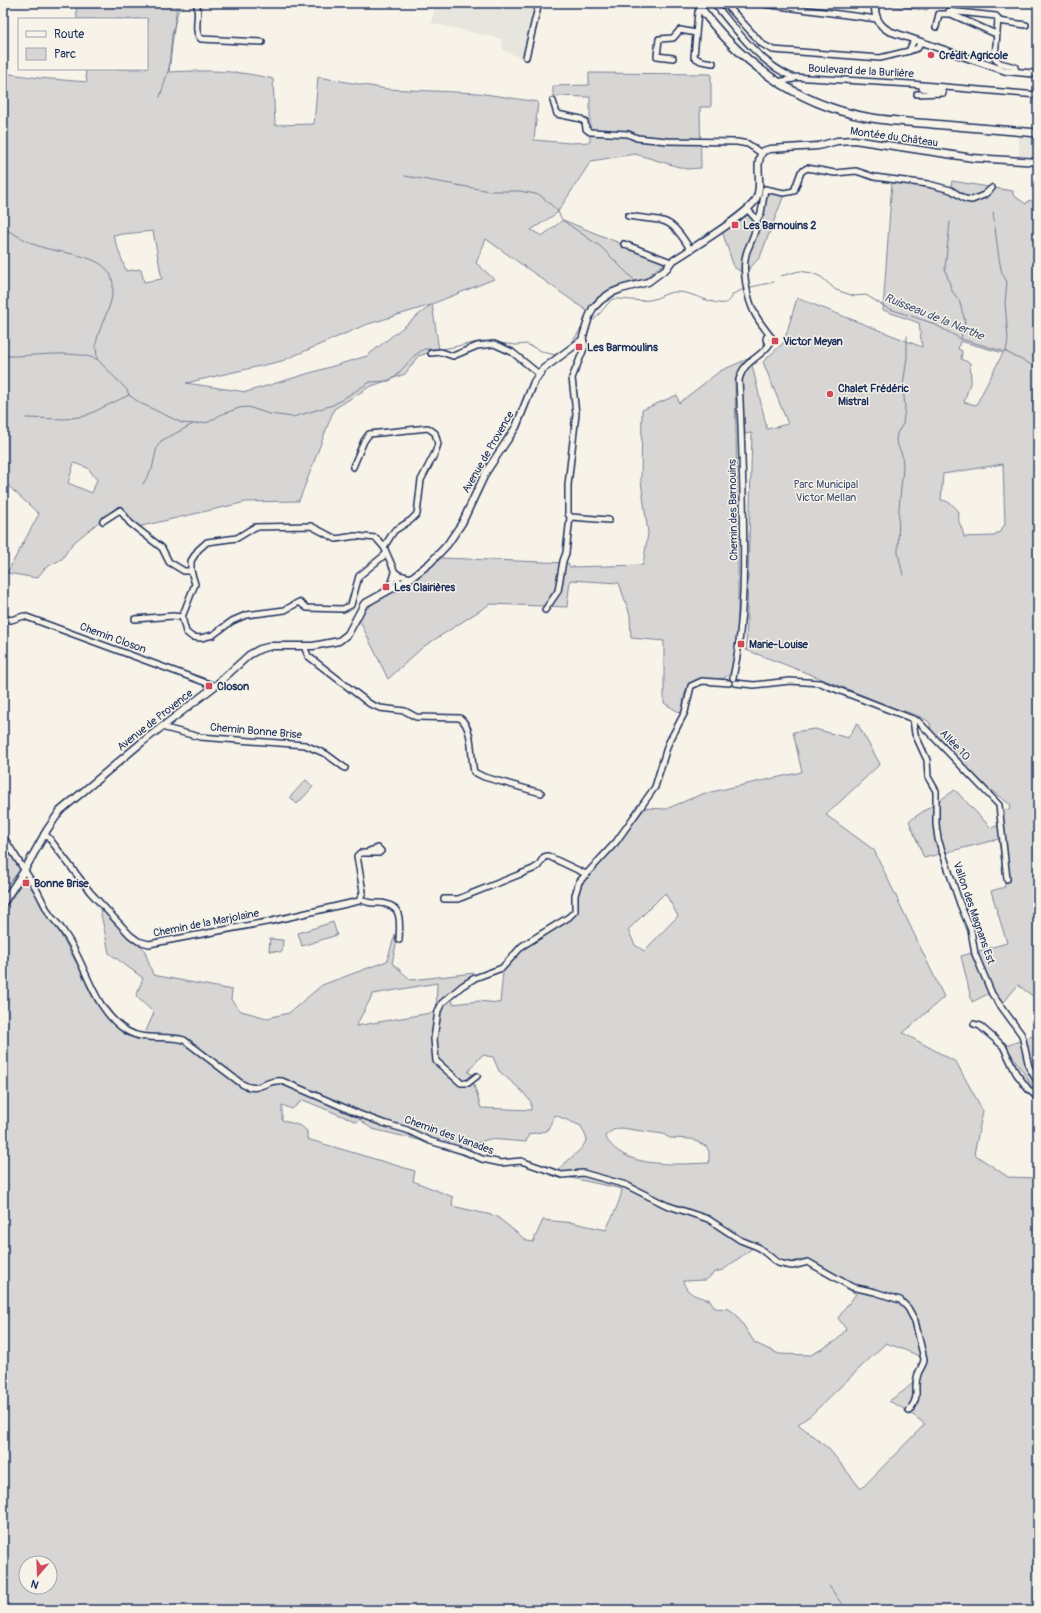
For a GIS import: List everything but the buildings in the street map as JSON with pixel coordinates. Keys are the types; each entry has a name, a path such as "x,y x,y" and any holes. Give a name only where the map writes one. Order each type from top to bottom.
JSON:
{"main road":[{"path":"697,3 722,35 758,68 776,82 819,104 866,117 1038,133"}],"street":[{"path":"196,3 198,8 197,34 201,39 262,42"},
{"path":"526,58 539,3"},
{"name":"Boulevard de la Burlière","path":"714,3 769,64 779,72 792,78 922,85 1038,95"},
{"path":"725,3 762,44 773,50 880,58 918,48 917,41"},
{"path":"755,3 877,20"},
{"path":"875,3 877,20 889,31 976,62 1016,72 1038,74"},
{"path":"950,11 995,16 998,18 995,58 1000,62 1015,67 1016,72"},
{"path":"698,12 694,57 701,61 713,63"},
{"path":"936,27 939,14 951,14 996,34"},
{"path":"998,22 1026,25"},
{"path":"673,58 657,56 659,39 673,38 680,30 696,33"},
{"path":"776,82 799,78"},
{"path":"916,94 944,94 942,91 922,88 922,85"},
{"path":"545,610 558,591 566,553 570,517 568,514 568,485 576,414 572,378 585,346 583,338 589,317 601,300 611,293 648,282 671,262 748,210 756,200 759,190 758,162 762,153 748,144 737,142 659,140 636,138 628,134 590,132 586,129 585,122 581,119 557,114 553,101"},
{"name":"Montée du Château","path":"762,153 770,149 818,146 837,140 854,140 973,158 1038,162"},
{"name":"Chemin des Barnouins","path":"732,681 738,654 744,570 739,380 741,370 762,351 769,339 755,314 744,273 744,263 758,226 765,189 784,193 794,192 800,175 807,168 836,173 856,171 874,178 928,184 951,190 965,199 972,200 981,197 992,188"},
{"path":"748,210 758,220"},
{"path":"628,216 668,222 674,226 690,249"},
{"path":"624,244 671,262"},
{"name":"Avenue de Provence","path":"3,903 24,871 44,834 60,811 161,727 215,686 249,655 260,649 272,646 304,646 339,641 348,634 364,604 411,578 430,563 447,545 462,523 486,472 503,450 516,427 539,374 553,361 578,344 583,338"},
{"path":"431,353 441,352 453,356 477,346 494,344 512,352 539,374"},
{"path":"352,467 364,441 369,434 428,428 436,433 438,444 421,480 418,514 402,527 394,531 384,547"},
{"path":"103,521 120,510 130,523 162,548 169,562 184,571 191,571"},
{"path":"570,517 609,520"},
{"path":"386,554 359,576 351,605 343,609 307,608 299,602 285,610 246,615 232,622 213,635 201,638 192,637 186,632 182,617 195,584 191,571 192,558 207,542 237,538 255,527 311,526 318,528 336,539 355,536 376,538 384,547 400,584"},
{"path":"395,572 399,576 411,578"},
{"path":"384,592 392,582 395,572"},
{"name":"Chemin Closon","path":"3,618 10,620 24,616 215,686"},
{"path":"135,619 173,616 182,617"},
{"path":"304,646 308,656 370,704 380,708 396,709 416,717 460,718 465,723 471,741 474,772 484,777 541,793"},
{"path":"477,1076 468,1083 461,1083 436,1061 434,1039 440,1005 462,986 475,978 502,968 522,946 569,918 575,911 575,895 579,882 616,842 651,794 668,744 685,712 691,686 702,681 732,681"},
{"name":"Allée 10","path":"732,681 754,685 790,681 820,683 913,719 922,724 939,745 983,787 999,805 1007,879"},
{"name":"Vallon des Magnans Est","path":"913,719 915,734 927,760 928,777 936,791 936,824 938,839 960,904 971,930 975,954 992,994 1022,1035 1029,1067 1038,1082"},
{"name":"Chemin Bonne Brise","path":"161,727 200,737 305,745 326,754 344,768"},
{"name":"Chemin de la Marjolaine","path":"44,834 49,838 90,892 130,935 144,943 149,944 265,922 334,908 361,900"},
{"name":"Chemin des Vanades","path":"3,836 50,913 66,935 96,996 113,1018 127,1031 143,1037 175,1038 184,1040 246,1086 254,1088 273,1081 282,1081 383,1124 407,1130 430,1141 464,1151 482,1159 500,1163 521,1161 560,1174 583,1174 626,1185 666,1205 708,1219 740,1240 758,1247 778,1263 792,1266 808,1262 852,1287 900,1300 908,1308 914,1321 924,1359 923,1365 917,1376 917,1395 909,1411"},
{"path":"368,853 360,853 357,856 363,892 361,900 368,903 390,904 396,909 399,914 399,940"},
{"path":"444,899 458,900 538,866 544,857 548,856 586,874"},
{"path":"974,1024 980,1026 1003,1046 1016,1073 1038,1098"}],"shaded area":[{"path":"436,3 538,3 528,61 503,50 502,39 431,23"},
{"path":"1019,137 1038,138 1038,157 1019,156"}],"green space":[{"path":"76,3 177,3 169,72 221,71 273,79 275,125 314,124 318,77 387,89 478,93 538,102 534,140 570,143 590,142 590,97 553,96 553,86 589,85 589,73 711,74 711,107 700,107 701,168 686,169 635,154 591,161 557,213 531,230 542,236 563,220 666,262 644,279 623,284 605,292 587,311 486,239 476,263 494,279 432,304 439,350 418,356 405,374 369,387 334,409 299,501 246,502 133,528 123,519 117,507 72,544 62,559 45,568 37,578 7,573 39,514 3,481 3,73 87,82 85,70 148,70 148,18 77,18","holes":["153,231 162,279 144,282 141,269 126,271 113,235","431,305 367,356 246,392 186,383 282,361 365,325","74,463 88,468 97,480 92,493 68,483"]},
{"path":"880,3 932,3 927,10 886,6 886,4"},
{"name":"Parc Municipal Victor Mellan","path":"892,181 950,192 952,181 1013,191 1013,195 1026,204 1029,200 1038,204 1038,1000 1018,985 999,1008 990,993 972,1002 961,956 1007,943 991,891 1005,887 999,839 924,858 909,821 955,790 991,828 999,825 998,810 1009,810 1011,805 989,789 931,731 930,723 926,720 917,715 891,707 746,650 752,433 745,434 741,395 741,380 743,374 747,367 757,357 757,363 752,365 767,429 788,424 763,362 784,342 797,298 922,347 919,323 883,310","holes":["960,341 1003,353 976,405 964,402 971,380 970,363 961,359 962,351 958,349","1003,464 1005,524 995,536 964,537 959,521 958,511 954,506 941,500 943,474"]},
{"path":"766,191 784,195 760,257 748,270 746,270 749,250 765,201"},
{"path":"748,215 755,224 743,253 741,272 734,267 722,231 728,229"},
{"path":"750,358 740,368 735,381 738,621 734,665 728,676 715,679 696,680 690,684 685,693 682,714 664,703 664,641 631,638 630,615 619,583 570,580 567,607 490,604 423,647 388,679 358,617 380,597 405,587 441,558 568,563 570,567 643,565 648,533 641,481 642,410 677,395 679,403 720,371"},
{"path":"857,723 880,764 826,815 874,850 944,997 903,1033 956,1062 983,1111 974,1154 1008,1177 1038,1178 1038,1610 3,1610 3,912 25,878 61,935 104,1013 122,1030 142,1040 154,1013 136,996 143,978 109,953 99,904 144,949 153,975 232,990 231,1000 241,1011 267,1018 289,1013 322,985 387,961 395,934 398,936 392,963 411,980 474,973 475,981 452,996 453,1004 478,1001 500,1003 503,972 522,948 572,919 577,909 578,896 581,886 645,808 666,809 702,794 802,772 793,732 815,729 848,738","holes":["665,893 678,916 644,951 635,945 628,930","437,983 436,1012 356,1026 373,994","482,1055 493,1057 499,1071 522,1091 531,1102 531,1110 481,1108 473,1082 478,1077 468,1072","303,1100 357,1122 359,1119 372,1129 419,1140 469,1157 471,1145 489,1139 526,1142 529,1134 547,1131 555,1115 581,1126 587,1139 582,1148 553,1174 622,1189 618,1205 606,1230 574,1223 543,1220 533,1242 527,1241 496,1216 452,1206 453,1197 413,1181 415,1171 307,1139 307,1131 301,1126 282,1120 282,1105 292,1109","621,1128 663,1134 670,1138 692,1139 707,1147 709,1152 709,1163 667,1164 637,1160 624,1155 613,1147 605,1136 613,1130","754,1247 773,1264 785,1269 808,1264 856,1294 838,1318 846,1329 836,1341 811,1355 779,1354 755,1343 736,1314 729,1309 715,1308 710,1300 690,1292 683,1281 706,1280 715,1272 723,1270","886,1343 921,1358 921,1363 917,1364 920,1365 915,1369 914,1380 903,1392 889,1401 906,1410 925,1424 861,1489 829,1449 798,1424 811,1415"]},
{"path":"306,780 313,787 297,804 290,797"},
{"path":"3,843 20,870 3,891"},
{"path":"333,922 337,935 302,946 298,933"},
{"path":"270,939 283,940 282,952 269,951"},
{"path":"1038,1034 1038,1095 1006,1046"}],"waterway":[{"path":"160,97 169,68 172,35 180,3"},
{"path":"895,3 906,3"},
{"path":"405,176 490,191 520,191 540,195 557,210 562,220 601,247 636,282"},
{"path":"993,212 999,259 1002,273 1007,282 1005,303 1008,339 1006,352"},
{"path":"950,222 945,269 952,291 959,300 965,321 961,338"},
{"name":"Ruisseau de la Nerthe","path":"3,228 38,246 86,257 106,268 112,277 113,289 110,303 96,344 97,359 127,390 129,395 140,403 182,423 194,424 209,422 220,415 239,408 248,407 269,414 293,417 333,405 370,382 389,381 394,378 415,355 424,349 443,349 483,341 516,345 526,344 546,353 556,355 561,352"},
{"name":"Ruisseau de la Nerthe","path":"781,276 799,271 812,273 821,277 836,290 854,296 866,295 887,308 932,323 961,339 1006,352 1038,368"},
{"name":"Ruisseau de la Nerthe","path":"751,287 774,282"},
{"name":"Ruisseau de la Nerthe","path":"594,320 612,299 639,301 649,300 678,292 690,294 715,303 726,303 731,299 733,294 744,289"},
{"name":"Ruisseau de la Nerthe","path":"571,344 584,324"},
{"path":"903,575 898,553 899,508 903,468 902,455 896,441 897,433 903,424 905,408 903,386 907,357 907,336"},
{"path":"3,356 75,354 97,359"},
{"path":"26,418 65,419 85,416 129,395"},
{"path":"143,484 152,469 157,447 161,441 193,424"},
{"path":"829,1586 846,1610"}],"place":[{"name":"Crédit Agricole","path":"931,55"},
{"name":"Les Barnouins 2","path":"735,225"},
{"name":"Victor Meyan","path":"775,341"},
{"name":"Les Barmoulins","path":"579,347"},
{"name":"Chalet Frédéric Mistral","path":"830,394"},
{"name":"Les Clairières","path":"386,587"},
{"name":"Marie-Louise","path":"741,644"},
{"name":"Closon","path":"209,686"},
{"name":"Bonne Brise","path":"26,883"}]}
